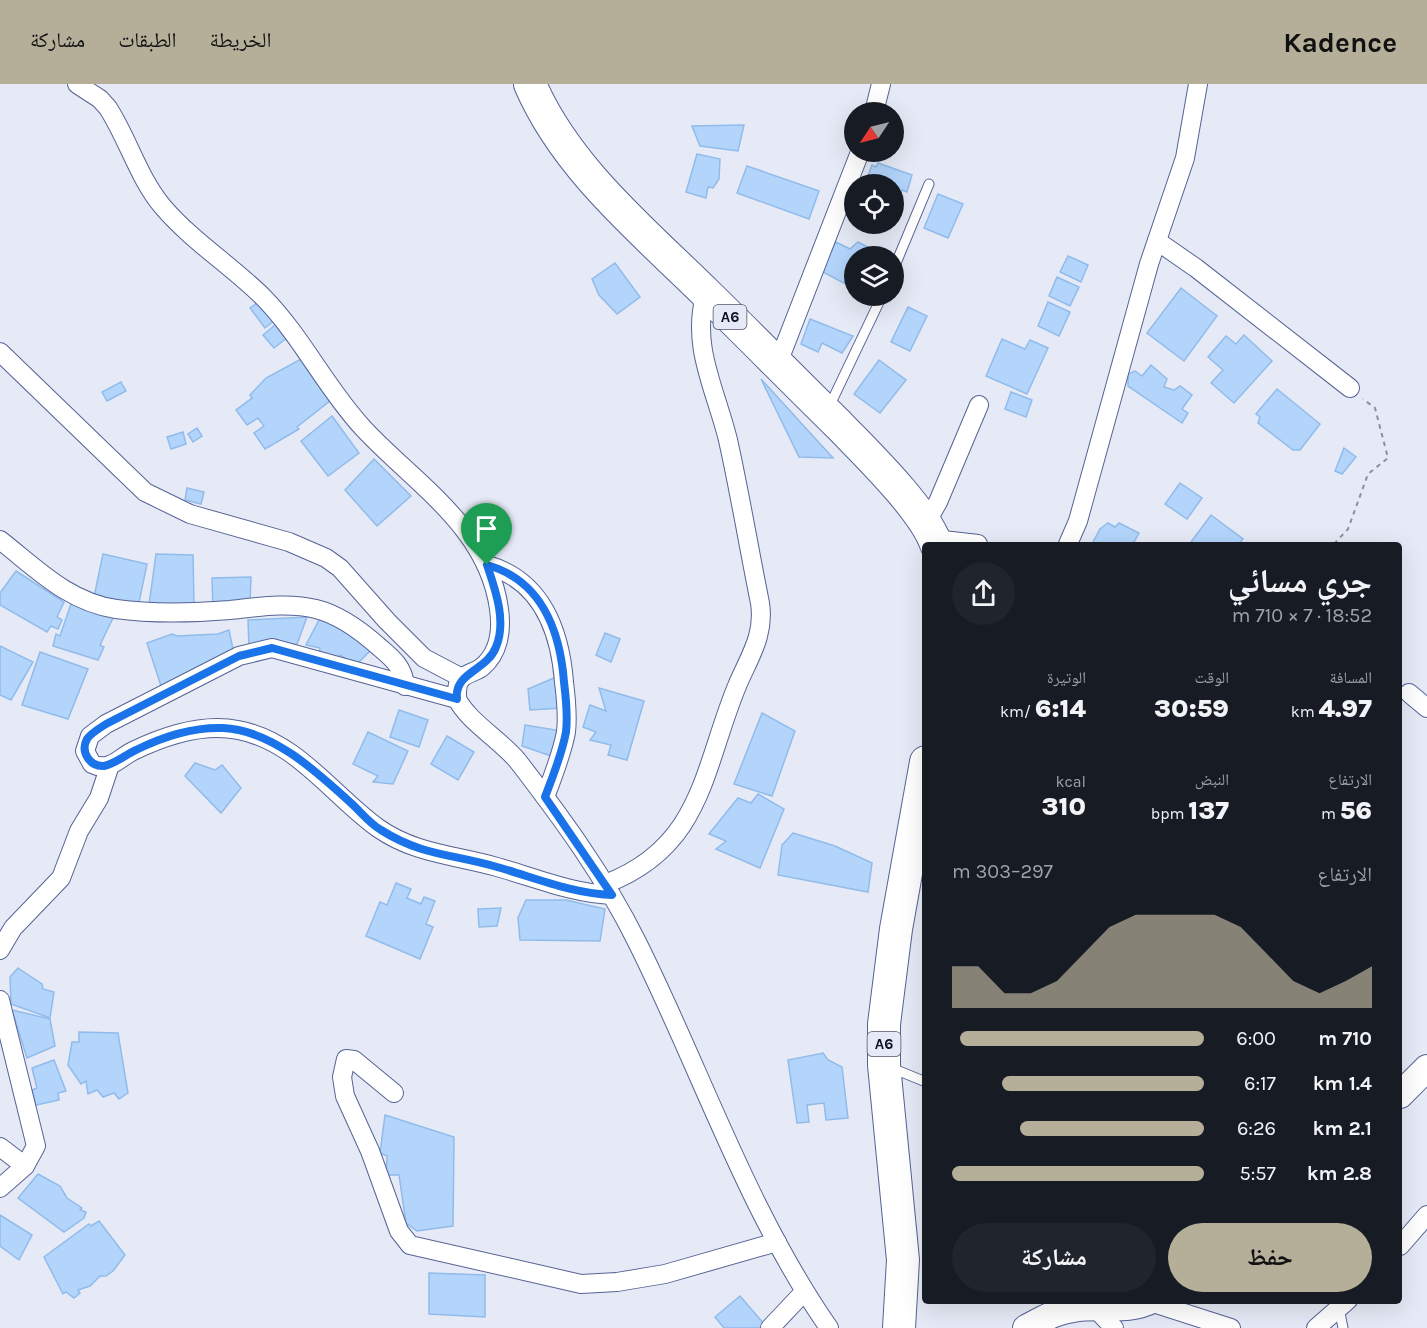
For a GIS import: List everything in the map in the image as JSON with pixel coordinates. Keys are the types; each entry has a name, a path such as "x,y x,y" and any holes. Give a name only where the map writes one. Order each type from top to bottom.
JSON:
{"highway":[{"name":"A6","path":"530,84 552,126 573,156 645,234 778,363 895,485 932,536"},
{"name":"A6","path":"899,1328 903,1260 901,1224 884,1065 888,980 922,785"}],"street":[{"path":"77,84 100,99 108,108 162,205 264,298 285,322 355,419 457,519 487,565 499,609 498,644 483,666 462,678 457,688 457,699 469,715 507,747 545,797 608,889 641,951 777,1242 804,1292 829,1328"},
{"path":"876,102 881,84"},
{"path":"1069,542 1078,521 1157,242 1185,158 1198,84"},
{"path":"778,363 856,162"},
{"path":"1157,242 1196,268 1350,388"},
{"path":"457,699 272,648 239,656 106,724 90,736 85,748 88,759 99,767 110,765 152,742 177,734 212,728 240,730 259,737 298,760 325,780 369,821 408,846 495,866 562,888 608,889 642,865 666,845 689,815 708,776 737,686 759,639 761,628 760,603 728,440 700,347 700,316 706,293"},
{"path":"4,359 146,492 190,514 289,542 326,558 340,568 387,621 424,658 462,678"},
{"path":"966,542 932,536 938,502 979,405"},
{"path":"0,540 78,598 115,609 212,611 286,605 316,609 339,617 394,660 403,675 405,686"},
{"path":"487,565 508,573 534,593 557,635 567,719 562,747 545,797"},
{"path":"1408,693 1427,708"},
{"path":"0,950 13,928 61,878 80,831 99,798 110,765"},
{"path":"0,1000 36,1146 25,1166 0,1188"},
{"path":"394,1093 354,1060 346,1059 342,1077 345,1096 369,1151 399,1231 410,1245 581,1284 617,1282 665,1274 777,1242"},
{"path":"1402,1093 1427,1068"},
{"path":"0,1147 25,1166"},
{"path":"1402,1244 1427,1215"},
{"path":"770,1328 804,1292"},
{"path":"1026,1328 1062,1311 1101,1311 1141,1304"},
{"path":"1160,1304 1231,1328"},
{"path":"1316,1328 1343,1304"}],"lane":[{"path":"903,246 929,184"},
{"path":"826,412 877,306"},
{"path":"884,1065 922,1080"},
{"path":"1343,1304 1343,1328"}],"path":[{"path":"1336,542 1348,529 1368,474 1388,458 1374,408 1350,388"}],"building":[{"path":"744,125 738,151 700,146 692,126"},
{"path":"697,154 720,159 719,179 713,188 708,187 706,198 686,192"},
{"path":"878,163 912,175 907,192 904,191 904,174 869,174 872,165 876,167"},
{"path":"747,166 819,191 809,219 737,193"},
{"path":"938,194 963,204 948,238 924,228"},
{"path":"836,242 844,246 844,283 821,271"},
{"path":"858,242 866,246 853,246"},
{"path":"1068,256 1088,265 1081,282 1060,272"},
{"path":"615,263 640,297 617,314 599,295 592,279"},
{"path":"1057,277 1079,287 1070,306 1049,296"},
{"path":"1181,288 1217,316 1184,361 1147,333"},
{"path":"260,301 275,320 265,328 250,308"},
{"path":"1048,302 1070,312 1059,336 1038,326"},
{"path":"908,307 927,316 910,351 891,342"},
{"path":"810,319 853,336 842,353 822,343 818,352 801,344"},
{"path":"275,325 287,338 274,348 263,335"},
{"path":"1244,335 1272,361 1234,403 1211,383 1223,370 1208,357 1226,336 1236,344"},
{"path":"1002,339 1025,349 1030,340 1048,348 1027,394 986,376"},
{"path":"303,358 331,400 297,427 299,429 265,449 254,433 264,426 258,418 247,425 236,410 252,398 250,395 266,378"},
{"path":"879,360 906,380 880,413 854,394"},
{"path":"1151,365 1167,379 1164,387 1174,390 1180,386 1192,395 1182,409 1188,413 1182,423 1128,386 1128,374 1135,371 1142,376"},
{"path":"761,379 833,458 799,457"},
{"path":"121,382 126,391 107,401 102,392"},
{"path":"1277,389 1320,424 1300,450 1293,450 1258,423 1260,417 1256,414"},
{"path":"1011,392 1032,400 1026,417 1005,409"},
{"path":"332,416 359,453 328,476 301,441"},
{"path":"197,428 202,436 193,442 188,434"},
{"path":"183,432 186,444 171,449 167,437"},
{"path":"1344,448 1356,457 1342,474 1335,471"},
{"path":"374,459 411,496 377,526 345,490"},
{"path":"1180,483 1202,498 1187,519 1165,504"},
{"path":"187,488 204,492 201,504 185,500"},
{"path":"1211,515 1243,539 1241,542 1191,542"},
{"path":"1108,523 1115,527 1119,523 1139,533 1134,542 1093,542 1100,529"},
{"path":"103,554 147,564 138,607 94,597"},
{"path":"156,554 193,555 194,605 149,605"},
{"path":"16,571 64,602 57,617 62,620 58,629 51,626 47,632 0,605 0,593"},
{"path":"251,577 250,603 213,609 212,578"},
{"path":"72,601 114,616 100,645 104,647 98,660 53,646 56,634 60,636"},
{"path":"307,617 297,644 249,647 248,620"},
{"path":"320,618 348,632 371,650 356,665 340,655 336,659 319,656 320,648 306,645"},
{"path":"229,630 234,654 162,689 147,643 172,634 177,636 218,634"},
{"path":"605,633 620,639 611,662 596,655"},
{"path":"0,646 33,662 11,700 0,695"},
{"path":"40,652 88,669 68,719 22,705"},
{"path":"556,677 562,708 530,710 528,689"},
{"path":"599,688 644,701 627,760 608,755 611,745 590,740 596,732 583,727 590,705 606,711"},
{"path":"399,710 428,720 419,747 390,737"},
{"path":"762,713 795,731 772,796 734,784"},
{"path":"525,725 562,731 554,757 522,746"},
{"path":"368,732 408,751 393,784 373,782 378,776 353,764"},
{"path":"447,736 474,752 458,780 431,764"},
{"path":"195,763 215,770 222,765 241,788 221,813 185,776"},
{"path":"758,794 784,809 760,868 716,849 726,841 709,834 738,798 751,803"},
{"path":"793,833 835,846 872,863 868,892 778,875 782,845"},
{"path":"396,883 411,889 407,898 421,904 424,897 435,901 426,924 433,927 420,959 366,936 380,902 387,905"},
{"path":"526,900 566,900 605,909 600,941 520,940 518,918"},
{"path":"501,908 497,926 479,927 478,909"},
{"path":"18,968 42,984 43,989 54,992 50,1018 11,1004 10,977"},
{"path":"12,1010 50,1019 55,1046 27,1058"},
{"path":"79,1032 118,1033 128,1093 119,1099 114,1093 103,1097 97,1090 88,1094 86,1081 81,1084 68,1065 72,1042 79,1042"},
{"path":"823,1053 828,1060 842,1067 848,1118 826,1120 824,1103 807,1105 809,1122 797,1123 788,1060"},
{"path":"54,1060 66,1091 58,1093 59,1100 36,1105 32,1090 37,1088 32,1068"},
{"path":"385,1115 454,1137 453,1226 417,1231 406,1223 399,1175 386,1175 387,1156 380,1153"},
{"path":"38,1174 60,1186 67,1198 82,1208 80,1210 86,1212 84,1218 64,1232 18,1198"},
{"path":"0,1215 32,1235 19,1260 0,1246"},
{"path":"99,1221 125,1255 113,1271 106,1276 100,1276 90,1286 78,1290 80,1293 74,1298 66,1292 63,1294 44,1257 89,1224 91,1226"},
{"path":"429,1273 485,1275 485,1317 429,1314"},
{"path":"740,1296 765,1325 761,1328 724,1328 715,1317"}],"route":[{"path":"487,565 508,573 523,582 534,593 545,608 557,635 567,704 566,733 545,797 612,895 591,894 562,888 495,866 421,851 408,846 379,829 325,780 292,756 259,737 240,730 212,728 177,734 128,753 110,765 99,767 88,759 85,744 88,738 106,724 239,656 272,648 419,691 457,699 459,682 483,666 498,644 499,609 487,565"}]}
